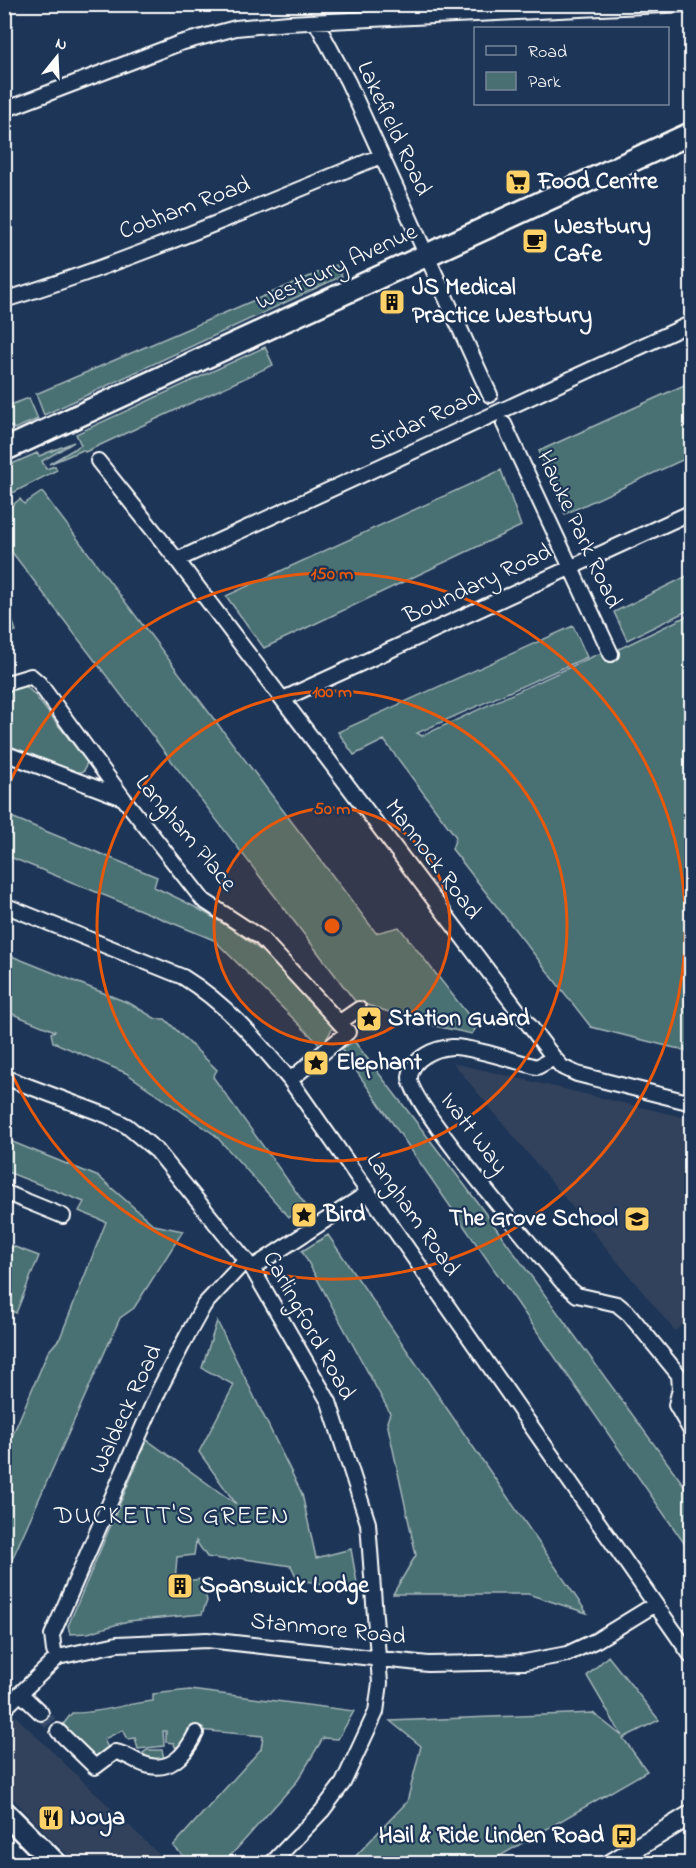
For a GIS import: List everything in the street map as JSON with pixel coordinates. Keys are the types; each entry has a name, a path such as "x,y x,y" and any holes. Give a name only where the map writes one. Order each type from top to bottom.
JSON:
{"main road":[{"name":"Westbury Avenue","path":"4,450 692,133"},
{"path":"4,1812 45,1860"},
{"path":"610,1863 692,1814"}],"street":[{"path":"4,110 180,43 236,28 686,4"},
{"name":"Lakefield Road","path":"316,22 348,82 425,255"},
{"name":"Cobham Road","path":"4,300 41,289 181,236 381,156"},
{"path":"425,255 490,394"},
{"name":"Sirdar Road","path":"177,560 692,323"},
{"name":"Hawke Park Road","path":"504,424 610,654"},
{"name":"Mannock Road","path":"98,461 177,560 562,1067 577,1074 692,1103"},
{"name":"Boundary Road","path":"283,699 692,512"},
{"name":"Langham Place","path":"4,684 31,676 39,682 124,798 204,900 261,938 340,1022"},
{"path":"4,753 124,798"},
{"name":"Langham Road","path":"4,905 157,965 191,982 206,991 245,1027 290,1080 692,1657"},
{"path":"290,1080 348,1032 340,1022 359,1009"},
{"name":"Ivatt Way","path":"554,1058 537,1067 453,1047 437,1050 424,1056 410,1078 416,1096 563,1283 577,1295 617,1304 629,1314 679,1375 680,1389 676,1405 692,1433"},
{"name":"Carlingford Road","path":"4,1077 108,1116 144,1138 170,1165 249,1264 328,1402 368,1523 380,1683 376,1712 362,1747 343,1783 322,1811 271,1863"},
{"path":"4,1192 63,1216"},
{"name":"Waldeck Road","path":"58,1657 54,1651 52,1635 159,1389 204,1305 249,1264 369,1192"},
{"name":"Stanmore Road","path":"58,1657 117,1644 207,1640 428,1664 525,1662 567,1654 597,1640 654,1605"},
{"path":"4,1708 58,1657"},
{"path":"20,1693 40,1713"},
{"path":"58,1731 95,1767 115,1752 148,1766 166,1766 182,1756 196,1734"}],"shaded area":[{"name":"The Grove School","path":"453,1063 691,1119 691,1318 675,1331"},
{"path":"4,1705 168,1863 78,1863 55,1843 5,1790"}],"green space":[{"path":"336,265 342,276 44,415 36,394"},
{"path":"265,347 273,365 85,452 83,450 49,464 81,445 76,434"},
{"path":"691,382 691,456 565,514 539,451"},
{"path":"29,398 38,419 14,429 12,426 5,429 5,419 8,417 5,407"},
{"path":"74,442 42,461 46,469 55,466 57,470 5,497 5,467 37,453 39,456"},
{"path":"501,470 521,526 264,648 226,596"},
{"path":"42,492 376,933 399,927 477,1026 472,1034 426,1024 355,1001 5,543 5,511 20,499 24,504"},
{"path":"691,574 691,609 627,640 614,612"},
{"path":"4,597 16,631 5,634 4,634"},
{"path":"691,614 691,1052 591,1027 452,849 456,837 384,740 354,755 338,732 573,626 587,657 417,733 422,736 596,655 619,649"},
{"path":"20,687 27,687 34,694 87,762 84,771 76,773 5,744 5,693"},
{"path":"4,814 157,877 154,887 204,912 235,931 285,972 333,1027 322,1047 214,940 5,855"},
{"path":"4,953 131,1004 156,1019 165,1019 217,1070 213,1077 310,1211 289,1217 215,1135 126,1073 53,1042 51,1033 55,1031 5,1011"},
{"path":"354,1041 466,1187 691,1495 691,1553 341,1049"},
{"path":"5,1139 99,1177 154,1225 183,1231 134,1308 120,1318 5,1575 5,1453 48,1352 60,1338 106,1222 79,1211 84,1202 5,1171"},
{"path":"328,1235 587,1613 528,1594 393,1594 416,1555 387,1422 390,1413 302,1251"},
{"path":"4,1243 39,1256 16,1313 5,1308"},
{"path":"217,1321 302,1494 316,1558 351,1549 358,1589 298,1580 291,1566 238,1558 228,1560 207,1557 196,1541 194,1555 177,1557 175,1582 202,1579 207,1601 202,1614 128,1621 88,1633 70,1634 68,1626 147,1440 236,1504 199,1452 234,1385 202,1368"},
{"path":"608,1656 659,1720 623,1738 647,1771 488,1863 349,1863 407,1802 421,1746 390,1721 593,1713 622,1736 587,1676"},
{"path":"190,1690 354,1711 338,1739 323,1738 298,1780 224,1863 191,1863 173,1846 261,1749 263,1736 188,1729 184,1747 175,1747 174,1743 166,1742 166,1731 163,1731 164,1746 138,1749 135,1738 128,1739 123,1730 104,1739 108,1748 96,1760 61,1727 72,1713 92,1712 153,1701 153,1694"},
{"path":"147,1750 162,1750 165,1763 148,1759 143,1753"}],"tunnel":[{"path":"41,1713 58,1731"}],"place":[{"name":"Food Centre","path":"518,182"},
{"name":"Westbury Cafe","path":"535,241"},
{"name":"JS Medical Practice Westbury","path":"392,302"},
{"name":"Station Guard","path":"369,1019"},
{"name":"Elephant","path":"316,1063"},
{"name":"Bird","path":"304,1215"},
{"name":"The Grove School","path":"637,1219"},
{"name":"Spanswick Lodge","path":"180,1586"},
{"name":"Noya","path":"51,1818"},
{"name":"Hail & Ride Linden Road","path":"624,1836"}],"district":[{"name":"DUCKETT'S GREEN","path":"172,1517"}]}
